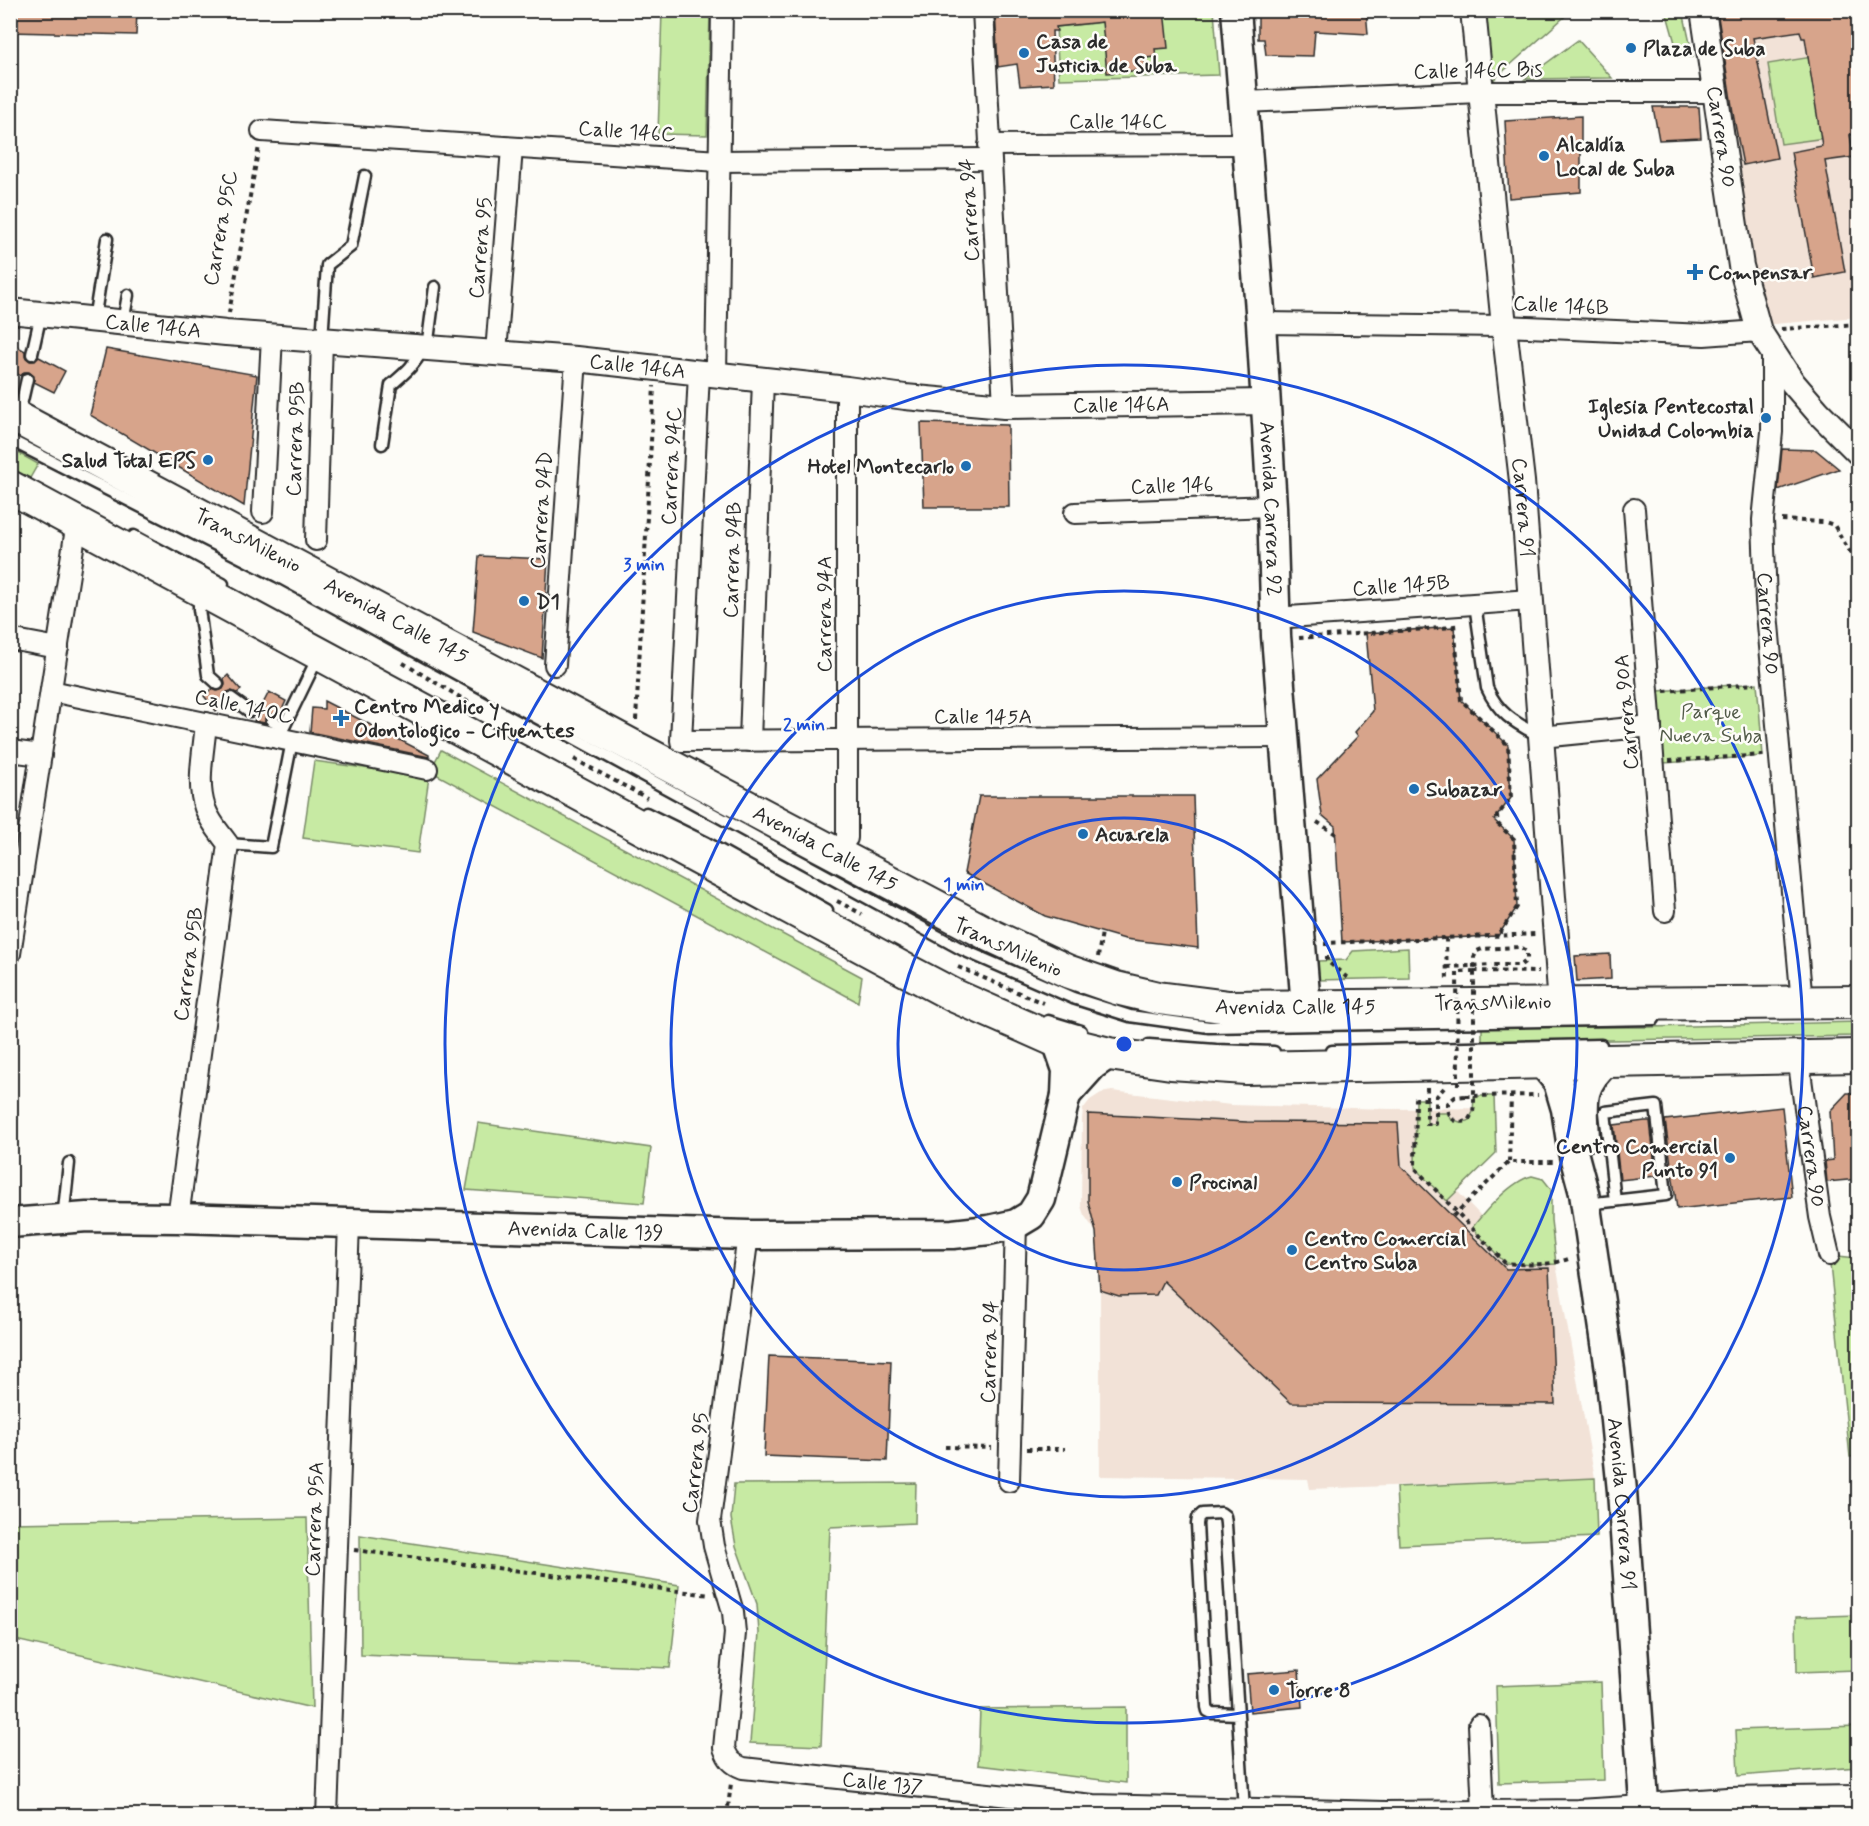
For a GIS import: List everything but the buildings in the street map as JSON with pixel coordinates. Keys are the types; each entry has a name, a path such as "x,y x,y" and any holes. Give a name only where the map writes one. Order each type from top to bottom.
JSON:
{"main road":[{"name":"Avenida Carrera 92","path":"1236,10 1248,144 1272,506 1275,618 1306,1007"},
{"name":"Avenida Calle 145","path":"13,424 990,935 1067,971 1116,988 1185,1002 1230,1007 1858,1002"},
{"path":"10,487 937,987 1057,1041 1100,1044 1171,1063 1246,1068 1542,1062 1609,1053 1858,1056"},
{"path":"1016,1224 1031,1215 1041,1199 1066,1095 1066,1070 1057,1041"},
{"path":"1066,1095 1093,1065 1100,1044"},
{"name":"Avenida Carrera 91","path":"1585,1198 1584,1096 1589,1081 1609,1053"},
{"name":"Avenida Carrera 91","path":"1542,1062 1558,1082 1563,1095 1572,1148 1585,1198 1617,1425 1645,1811"},
{"name":"Avenida Calle 139","path":"10,1223 87,1217 178,1218 748,1235 953,1234 1016,1224"}],"street":[{"name":"Carrera 94C","path":"681,741 708,374 719,161 722,10"},
{"name":"Carrera 94","path":"983,10 1004,406"},
{"name":"Carrera 91","path":"1473,10 1521,481 1561,1005"},
{"name":"Carrera 90","path":"1703,10 1741,266 1766,341 1772,432 1763,520 1766,602 1802,1003"},
{"name":"Calle 146C Bis","path":"1244,102 1480,92 1714,92"},
{"name":"Calle 146C","path":"262,131 719,161 1248,144"},
{"name":"Carrera 95","path":"496,353 512,147"},
{"name":"Calle 146A","path":"10,312 322,340 375,348 427,348 576,359 847,389 905,398 1004,406 1265,402"},
{"name":"Calle 146B","path":"1260,323 1504,326 1704,335 1766,341"},
{"path":"263,512 272,336"},
{"name":"Carrera 95B","path":"316,540 322,340"},
{"path":"1766,341 1793,383 1858,452"},
{"name":"Carrera 94D","path":"555,665 576,359"},
{"name":"Carrera 94B","path":"750,741 763,380"},
{"name":"Carrera 94A","path":"847,389 849,741 847,838"},
{"name":"Calle 146","path":"1075,513 1272,506"},
{"name":"Carrera 90A","path":"1634,509 1665,911"},
{"path":"10,954 16,888 41,755 77,522"},
{"name":"Calle 145B","path":"1275,618 1530,600"},
{"path":"10,639 58,648"},
{"name":"Calle 140C","path":"51,691 427,769"},
{"path":"206,723 201,777 205,807 213,825 228,844"},
{"path":"1541,737 1651,726"},
{"name":"Calle 145A","path":"681,741 1285,737"},
{"path":"10,751 41,755"},
{"name":"Carrera 95B","path":"178,1218 228,844"},
{"name":"Carrera 90","path":"1798,1057 1820,1217 1829,1255"},
{"name":"Carrera 95A","path":"327,1815 349,1224"},
{"name":"Carrera 94","path":"1009,1481 1016,1224"},
{"name":"Carrera 95","path":"734,1764 728,1759 724,1748 735,1633 733,1612 714,1546 710,1520 748,1235"},
{"path":"1479,1725 1483,1811"},
{"name":"Calle 137","path":"734,1764 801,1774 1082,1804 1244,1810 1645,1811 1728,1800 1826,1807 1858,1798"}],"lane":[{"path":"322,340 327,265 351,246 365,176"},
{"path":"94,320 107,238"},
{"path":"382,444 391,385 408,372 417,362 423,348 427,348 435,287"},
{"path":"123,323 128,295"},
{"path":"32,354 41,314"},
{"path":"13,424 27,379"},
{"name":"TransMilenio","path":"13,424 278,576 963,950 1073,998 1130,1016 1209,1027 1670,1019"},
{"path":"128,533 237,592"},
{"path":"200,588 199,609 208,675 218,684"},
{"path":"1475,604 1487,688 1497,708 1541,737"},
{"path":"272,722 284,727 320,653"},
{"path":"231,698 249,711"},
{"path":"228,844 271,848 292,741"},
{"path":"633,806 707,843 841,918"},
{"path":"1038,1017 1100,1044"},
{"path":"1142,1044 1216,1050 1288,1052"},
{"path":"1323,1051 1609,1053"},
{"path":"1585,1198 1615,1201 1666,1195 1656,1106 1605,1112 1615,1201"},
{"path":"63,1219 69,1163"},
{"path":"1238,1713 1212,1713 1207,1707 1197,1524 1202,1514 1221,1513 1225,1516 1238,1713 1244,1810"}],"path":[{"name":"Carrera 95C","path":"226,333 262,131"},
{"path":"1766,341 1858,324"},
{"path":"636,731 655,368"},
{"path":"1763,520 1825,522 1834,525 1854,559"},
{"path":"1452,605 1461,700 1508,745 1511,798 1497,816 1498,824 1514,839 1517,907 1498,936"},
{"path":"1297,638 1454,627"},
{"path":"399,661 478,708"},
{"path":"1648,693 1773,682"},
{"path":"1654,762 1781,753"},
{"path":"1317,822 1339,836"},
{"path":"1358,987 1328,961 1326,943 1538,934"},
{"path":"1446,938 1448,986"},
{"path":"1447,967 1492,966 1521,965 1527,960 1527,951 1520,947 1482,949 1477,951 1474,957 1474,971 1474,1104 1473,1112 1468,1121 1460,1122 1451,1119 1448,1104 1455,1097 1465,1096 1511,1096 1545,1095"},
{"path":"1458,1085 1456,972 1527,971"},
{"path":"1509,1162 1511,1096"},
{"path":"1435,1105 1436,1124 1427,1124 1427,1099 1416,1099 1415,1168 1505,1263 1556,1264 1571,1258"},
{"path":"1453,1216 1509,1162 1554,1161"},
{"path":"337,1548 729,1598"},
{"path":"727,1815 734,1764"}],"shaded area":[{"path":"1711,11 1858,11 1858,317 1763,325"},
{"path":"1112,1091 1231,1105 1391,1109 1495,1108 1496,1153 1458,1192 1481,1216 1521,1179 1532,1176 1543,1179 1551,1189 1551,1220 1556,1264 1595,1478 1310,1489 1308,1479 1100,1476 1100,1290 1096,1232 1084,1215 1081,1206 1082,1119 1083,1109 1090,1100 1101,1093"}],"green space":[{"path":"1484,10 1571,11 1490,83"},
{"path":"662,11 710,11 707,135 658,134"},
{"path":"1214,11 1219,75 1059,79 1056,27"},
{"path":"1666,11 1683,11 1693,57 1679,57"},
{"path":"1578,40 1612,78 1525,79"},
{"path":"1812,57 1825,138 1781,144 1768,64"},
{"path":"11,449 38,464 30,478 11,468"},
{"name":"Parque Nueva Suba","path":"1757,683 1763,756 1664,763 1659,691"},
{"path":"441,750 862,977 858,1002 430,771"},
{"path":"314,761 429,777 418,853 303,838"},
{"path":"1408,948 1409,978 1317,980 1317,961 1346,960 1353,951"},
{"path":"1858,1022 1858,1036 1482,1042 1482,1027 1649,1027"},
{"path":"1474,1096 1494,1096 1496,1153 1447,1201 1415,1168 1416,1099 1427,1099 1427,1124 1435,1124 1436,1113 1448,1113 1451,1119 1460,1122 1468,1121 1473,1112"},
{"path":"478,1123 651,1148 644,1203 466,1190"},
{"path":"1532,1176 1543,1179 1551,1189 1551,1220 1556,1264 1505,1263 1472,1228 1507,1190"},
{"path":"1829,1255 1856,1258 1858,1456 1850,1457"},
{"path":"1595,1478 1597,1537 1399,1545 1396,1487"},
{"path":"916,1483 915,1523 830,1527 821,1746 750,1743 759,1633 757,1604 736,1546 731,1518 734,1484"},
{"path":"307,1518 312,1708 11,1639 11,1523"},
{"path":"360,1535 679,1585 670,1668 361,1655"},
{"path":"1858,1615 1858,1726 1857,1670 1797,1672 1796,1617"},
{"path":"1601,1682 1604,1780 1499,1783 1496,1686"},
{"path":"1126,1707 1126,1783 978,1765 980,1709"},
{"path":"1858,1726 1858,1767 1738,1776 1736,1730"}],"place":[{"name":"Plaza de Suba","path":"1631,48"},
{"name":"Casa de Justicia de Suba","path":"1024,53"},
{"name":"Alcaldía Local de Suba","path":"1544,156"},
{"name":"Compensar","path":"1695,272"},
{"name":"Iglesia Pentecostal Unidad Colombia","path":"1766,418"},
{"name":"Salud Total EPS","path":"208,460"},
{"name":"Hotel Montecarlo","path":"966,466"},
{"name":"D1","path":"524,601"},
{"name":"Centro Medico y Odontologico - Cifuentes","path":"341,718"},
{"name":"Subazar","path":"1414,789"},
{"name":"Acuarela","path":"1083,834"},
{"name":"Centro Comercial Punto 91","path":"1730,1158"},
{"name":"Procinal","path":"1177,1182"},
{"name":"Centro Comercial Centro Suba","path":"1292,1250"},
{"name":"Torre 8","path":"1274,1690"}]}
